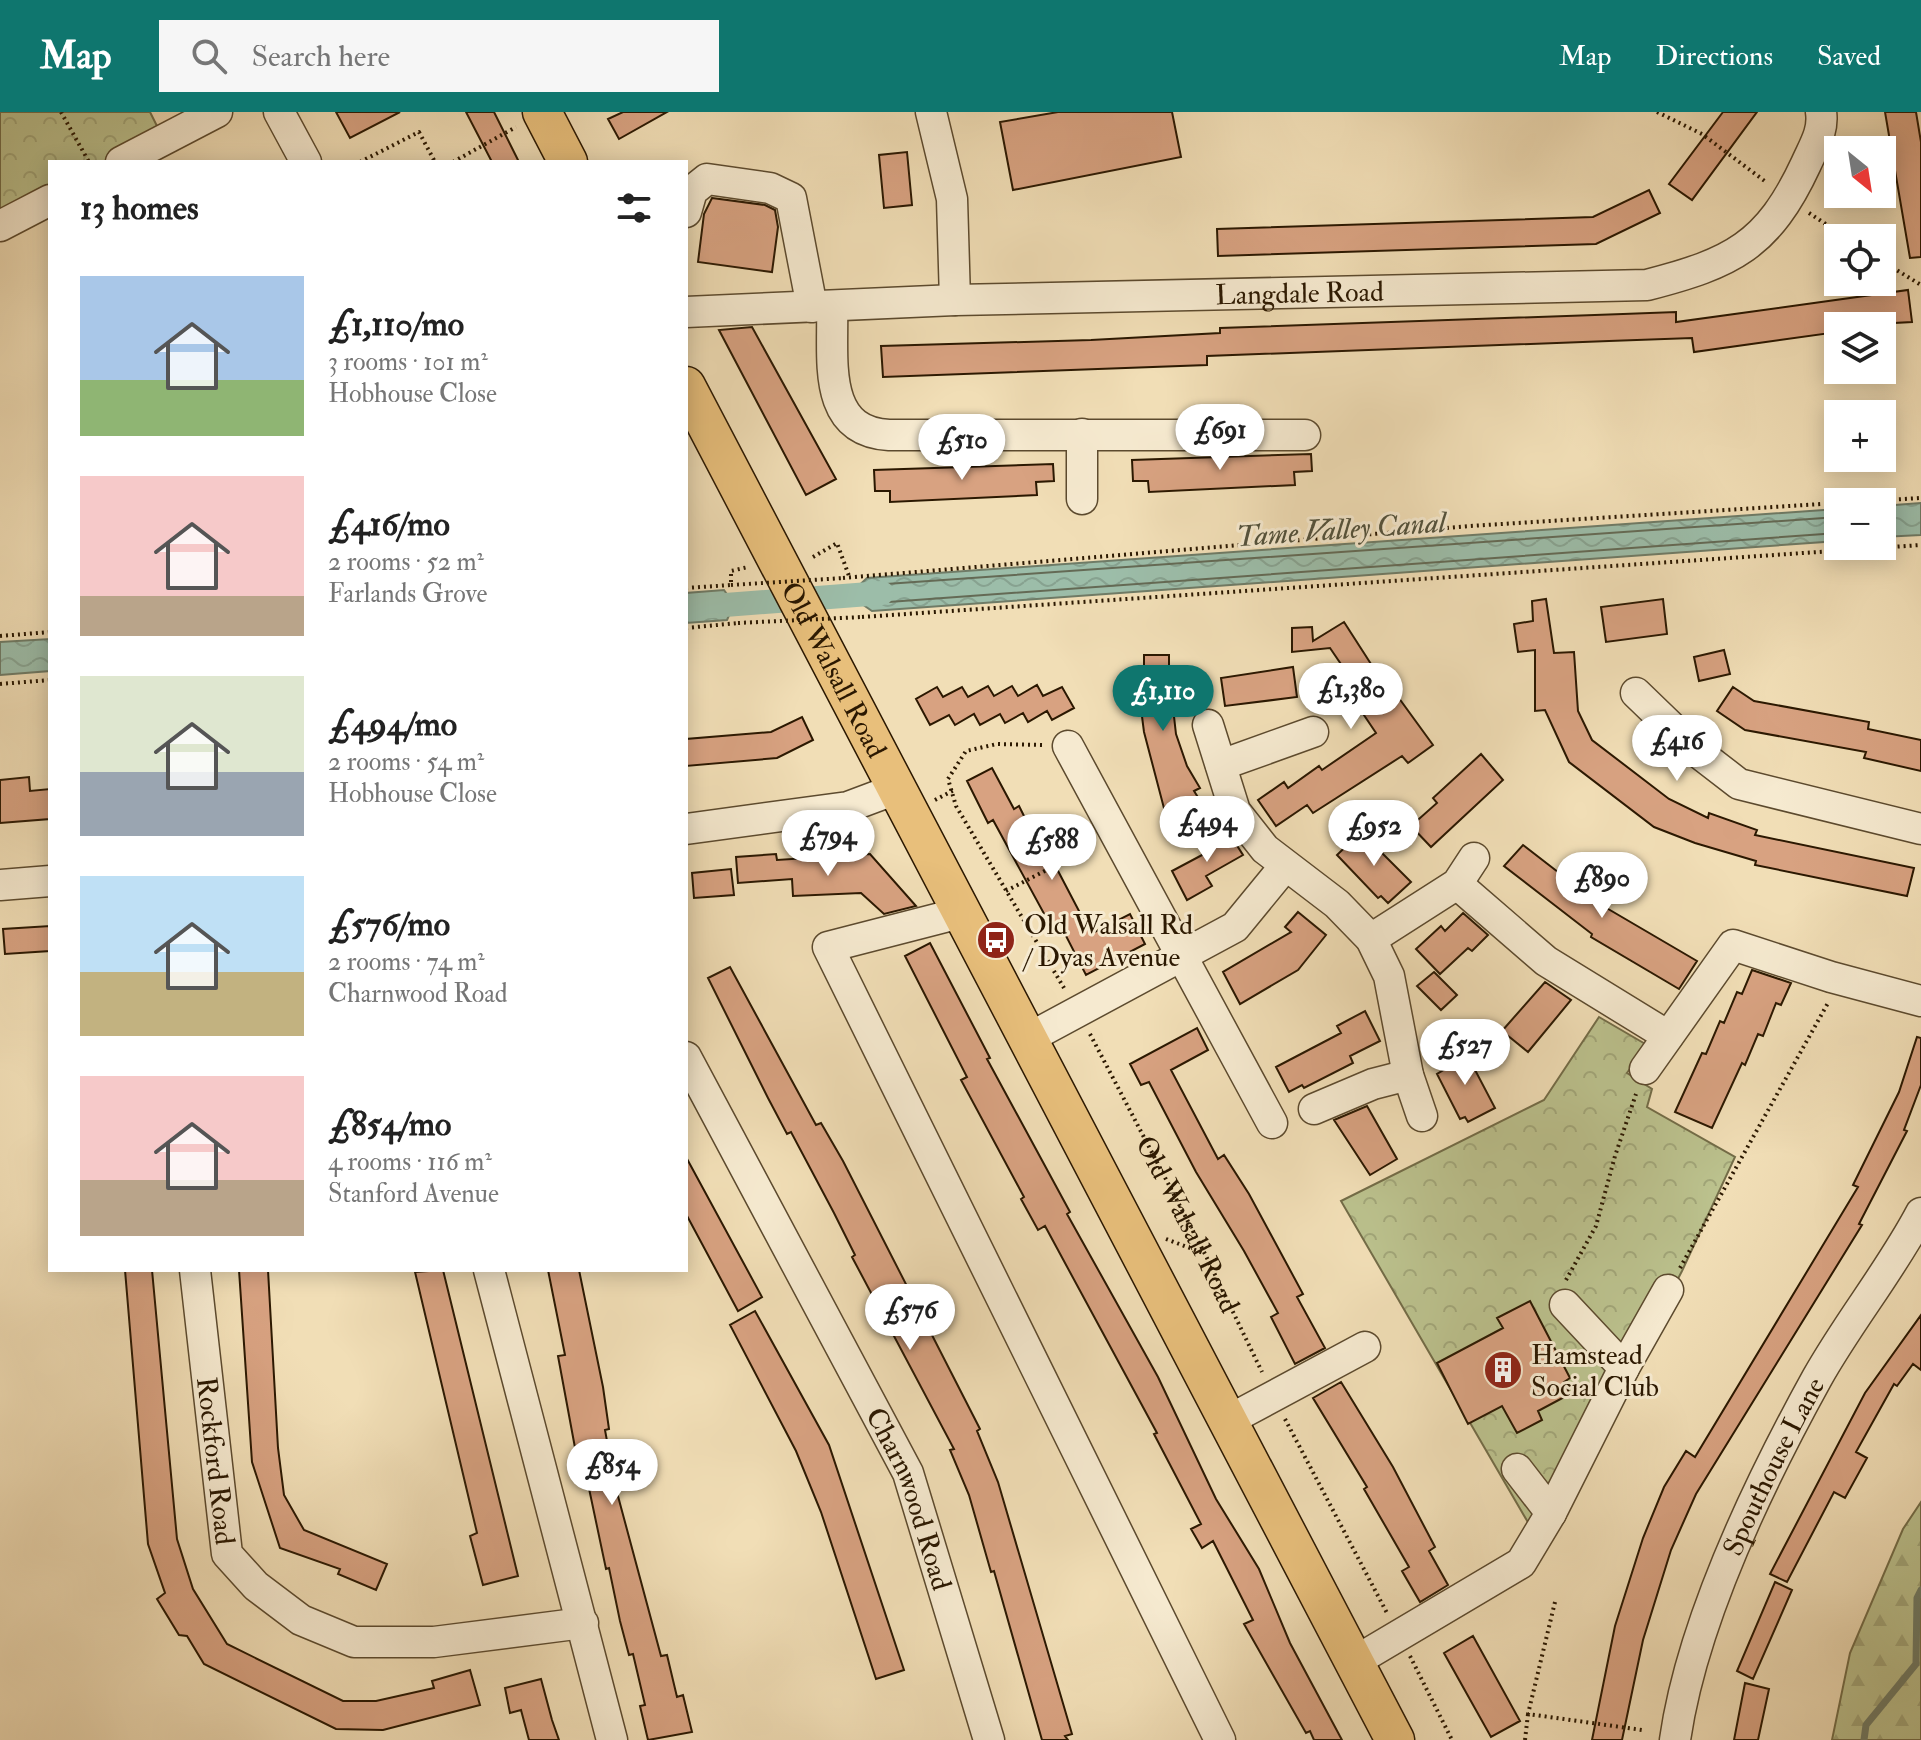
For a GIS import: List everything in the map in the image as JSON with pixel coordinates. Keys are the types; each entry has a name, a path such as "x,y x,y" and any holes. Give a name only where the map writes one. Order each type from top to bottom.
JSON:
{"main road":[{"path":"542,112 567,160"},
{"name":"Old Walsall Road","path":"688,390 1395,1740"}],"street":[{"path":"124,160 172,122 217,112"},
{"path":"279,112 305,160"},
{"path":"931,112 952,199 955,300"},
{"name":"Langdale Road","path":"688,312 955,300 1647,285 1700,271 1741,252 1789,200 1823,126 1821,112"},
{"path":"688,205 692,191 707,179 770,188 791,198 822,306 837,401 844,416 864,431 889,435 1082,434 1290,428"},
{"path":"0,226 48,201"},
{"path":"1082,434 1082,499"},
{"path":"1636,693 1695,750 1739,784 1921,829"},
{"path":"1208,725 1235,811 1265,849 1337,904 1371,939 1389,976 1408,1075 1422,1116"},
{"path":"1221,765 1313,732"},
{"path":"1068,746 1272,1123"},
{"path":"688,829 848,807 896,789"},
{"path":"1371,939 1457,884 1474,858"},
{"path":"1027,1039 1235,927 1285,866"},
{"path":"0,885 48,881"},
{"path":"1457,884 1546,961 1668,1036"},
{"path":"960,913 828,947 1220,1740"},
{"path":"1645,1069 1733,945 1840,980 1921,1001"},
{"name":"Charnwood Road","path":"690,1074 908,1473 989,1740"},
{"path":"1314,1109 1373,1084 1408,1075"},
{"name":"Spouthouse Lane","path":"1675,1740 1694,1655 1740,1534 1818,1377 1921,1213"},
{"name":"Rockford Road","path":"195,1272 227,1554 256,1586 301,1620 354,1642 434,1642 583,1623"},
{"path":"490,1272 612,1740"},
{"path":"1354,1662 1521,1563 1551,1513 1624,1368 1668,1290"},
{"path":"1565,1305 1624,1368"},
{"path":"1229,1420 1365,1347"},
{"path":"1517,1469 1551,1513"}],"path":[{"path":"61,112 88,160"},
{"path":"457,160 542,112"},
{"path":"1657,112 1702,134 1826,224"},
{"path":"364,160 419,132 434,160"},
{"path":"1896,270 1921,285"},
{"path":"1896,499 1921,498"},
{"path":"688,588 1470,526 1824,504"},
{"path":"813,557 837,543 846,577"},
{"path":"688,628 1921,545"},
{"path":"0,636 48,632"},
{"path":"0,684 48,680"},
{"name":"Old Walsall Road","path":"1068,746 997,744 966,751 948,779 956,806 1078,1012 1452,1740"},
{"path":"1006,891 1116,834"},
{"path":"1668,1290 1840,980"},
{"path":"1565,1305 1561,1290 1596,1226 1615,1156 1645,1069"},
{"path":"1163,1238 1205,1254"},
{"path":"1525,1740 1528,1714 1555,1602"},
{"path":"1528,1714 1642,1730"}],"green space":[{"path":"0,112 150,112 161,134 112,160 48,160 48,194 0,219"},
{"path":"1599,1017 1647,1045 1627,1073 1652,1089 1647,1107 1735,1157 1682,1271 1540,1543 1341,1201 1544,1100"},
{"path":"1921,1502 1921,1740 1832,1740 1850,1653 1903,1529"}],"water":[{"path":"1921,503 1921,535 1896,536 1896,505"},
{"path":"1824,510 1824,542 872,611 849,595 867,578"},
{"path":"724,590 734,604 727,620 688,623 688,593"},
{"path":"48,639 48,671 0,675 0,642"}],"building":[{"path":"336,112 400,112 350,138"},
{"path":"466,112 494,112 518,160 491,160"},
{"path":"623,112 667,112 619,139 608,119"},
{"path":"1058,112 1172,112 1181,157 1013,190 1000,122"},
{"path":"1723,112 1757,112 1692,200 1669,184"},
{"path":"1885,112 1916,112 1921,142 1921,257 1910,258 1896,176 1896,136 1889,136"},
{"path":"907,152 912,205 884,208 879,155"},
{"path":"1649,190 1660,213 1596,244 1218,256 1217,229 1593,217"},
{"path":"712,198 765,205 775,210 778,227 772,272 698,262 704,214"},
{"path":"1908,290 1912,322 1896,323 1896,312 1824,312 1824,334 1694,352 1692,338 1207,356 1207,365 883,377 881,346 1091,340 1220,333 1220,328 1676,312 1676,322 1864,296 1896,296 1896,292"},
{"path":"752,327 836,479 806,495 719,330"},
{"path":"1311,454 1312,471 1294,472 1295,485 1149,492 1148,481 1133,481 1132,460"},
{"path":"1053,464 1054,481 1036,482 1037,495 890,502 890,491 875,491 874,470"},
{"path":"1546,599 1554,653 1574,652 1578,711 1592,740 1669,799 1708,818 1709,813 1757,830 1755,835 1914,868 1907,896 1755,865 1756,861 1654,827 1569,762 1545,710 1535,711 1535,650 1518,652 1514,624 1533,621 1532,601"},
{"path":"1663,599 1667,634 1606,642 1601,607"},
{"path":"1344,622 1389,692 1393,690 1433,745 1408,763 1402,756 1313,813 1307,805 1276,826 1258,800 1284,782 1288,788 1319,766 1322,770 1376,733 1339,678 1347,673 1330,648 1292,652 1292,628 1312,627 1313,641"},
{"path":"1724,650 1730,674 1699,681 1694,657"},
{"path":"1144,655 1169,655 1169,699 1172,699 1176,734 1187,766 1200,788 1194,791 1199,799 1179,810 1176,806 1165,812 1144,732 1139,693 1123,692 1124,674 1144,674"},
{"path":"1293,667 1297,697 1225,706 1221,678"},
{"path":"1037,685 1043,696 1062,687 1074,708 1052,720 1047,711 1028,722 1023,713 1005,723 1000,714 980,725 974,714 955,725 949,715 930,725 916,699 937,687 943,697 962,687 968,697 988,686 994,696 1012,686 1018,696"},
{"path":"1733,687 1754,701 1869,722 1868,729 1921,740 1921,771 1864,758 1866,752 1745,730 1717,711"},
{"path":"802,717 813,740 777,758 688,766 688,739 771,732"},
{"path":"1481,754 1503,780 1431,847 1411,826 1437,803 1433,798"},
{"path":"992,768 1014,809 1019,806 1052,872 1057,869 1091,934 1130,914 1145,944 1086,975 1062,928 1054,932 993,820 988,823 967,781"},
{"path":"29,777 30,791 48,789 48,819 0,823 0,780"},
{"path":"1227,830 1243,855 1206,876 1212,886 1187,900 1172,871 1204,854 1200,846"},
{"path":"1361,832 1411,882 1388,903 1381,896 1378,898 1337,855"},
{"path":"1523,845 1598,903 1697,961 1679,989 1591,937 1592,934 1504,866"},
{"path":"776,854 777,860 870,854 916,906 884,914 861,893 793,896 792,879 738,883 736,857"},
{"path":"731,869 734,895 694,898 692,873"},
{"path":"1298,912 1326,935 1298,970 1240,1004 1223,972 1291,932 1285,927"},
{"path":"1463,913 1488,935 1472,951 1468,948 1440,974 1416,949 1441,926 1445,931"},
{"path":"48,926 48,951 5,954 3,929"},
{"path":"930,943 990,1058 987,1059 1070,1212 1067,1214 1158,1377 1216,1499 1259,1569 1290,1643 1342,1740 1314,1740 1310,1731 1306,1733 1244,1624 1253,1620 1213,1541 1202,1548 1191,1529 1201,1524 1154,1434 1157,1433 1045,1226 1038,1230 1021,1199 1024,1197 961,1080 967,1077 905,956"},
{"path":"730,967 816,1125 821,1123 843,1161 980,1429 977,1431 998,1482 1072,1734 1065,1736 1068,1740 1042,1740 994,1571 991,1572 969,1495 950,1450 954,1449 852,1257 855,1255 834,1213 791,1132 787,1134 708,978"},
{"path":"1752,970 1791,983 1781,1005 1776,1003 1763,1036 1758,1034 1745,1065 1742,1063 1712,1128 1675,1112 1702,1053 1706,1054 1720,1021 1724,1023 1737,992 1742,994"},
{"path":"1434,972 1457,995 1441,1010 1417,986"},
{"path":"1545,982 1571,1000 1528,1052 1502,1031"},
{"path":"1365,1011 1380,1041 1350,1056 1353,1063 1304,1088 1302,1085 1289,1092 1276,1067 1341,1033 1337,1026"},
{"path":"1197,1028 1208,1050 1171,1070 1218,1159 1224,1155 1249,1194 1303,1294 1297,1297 1325,1348 1295,1364 1271,1317 1278,1313 1244,1251 1196,1172 1149,1082 1141,1085 1130,1064"},
{"path":"1917,1037 1921,1038 1921,1085 1904,1130 1907,1131 1859,1224 1862,1225 1696,1494 1671,1550 1643,1640 1622,1740 1592,1740 1615,1626 1643,1538 1664,1487 1686,1451 1695,1457 1858,1187 1853,1185 1899,1092"},
{"path":"1463,1047 1495,1108 1468,1122 1465,1117 1460,1119 1437,1074 1447,1068 1442,1059"},
{"path":"1367,1106 1397,1159 1370,1175 1334,1120"},
{"path":"688,1161 762,1297 738,1311 688,1218"},
{"path":"125,1272 152,1272 177,1539 193,1589 227,1644 343,1701 376,1701 434,1688 432,1681 470,1670 480,1705 383,1730 336,1729 204,1664 187,1636 179,1635 157,1599 165,1593 148,1544"},
{"path":"239,1272 268,1272 278,1448 284,1495 304,1530 387,1564 376,1590 338,1574 340,1569 280,1548 252,1462"},
{"path":"415,1272 443,1272 518,1576 483,1585 470,1536 477,1533"},
{"path":"548,1272 579,1272 603,1387 609,1429 605,1430 615,1485 661,1656 667,1655 677,1697 683,1695 692,1732 648,1740 640,1706 645,1705 633,1654 629,1655 609,1568 606,1569 587,1479 581,1480 558,1356 565,1355"},
{"name":"Hamstead Social Club","path":"1530,1301 1570,1378 1564,1382 1570,1394 1538,1411 1542,1420 1517,1433 1502,1406 1468,1424 1437,1363 1503,1328 1497,1318"},
{"path":"755,1311 829,1445 904,1670 876,1679 821,1512 796,1451 730,1325"},
{"path":"1921,1315 1921,1370 1913,1364 1897,1386 1894,1384 1856,1452 1867,1458 1845,1498 1834,1492 1787,1582 1770,1574 1865,1393"},
{"path":"1341,1382 1393,1467 1435,1547 1429,1551 1448,1585 1420,1602 1402,1571 1409,1567 1364,1489 1367,1487 1313,1398"},
{"path":"1775,1582 1792,1590 1753,1679 1737,1671"},
{"path":"1473,1636 1520,1721 1491,1737 1444,1653"},
{"path":"541,1679 559,1740 529,1740 521,1710 510,1713 505,1688"},
{"path":"1745,1683 1769,1689 1758,1740 1734,1740"}],"waterway":[{"path":"688,608 882,593"},
{"path":"1864,1740 1866,1725 1916,1664 1917,1598 1921,1590"}],"place":[{"name":"Old Walsall Rd / Dyas Avenue","path":"996,940"},
{"name":"Hamstead Social Club","path":"1503,1370"}],"water label":[{"name":"Tame Valley Canal","path":"1341,529"}]}
